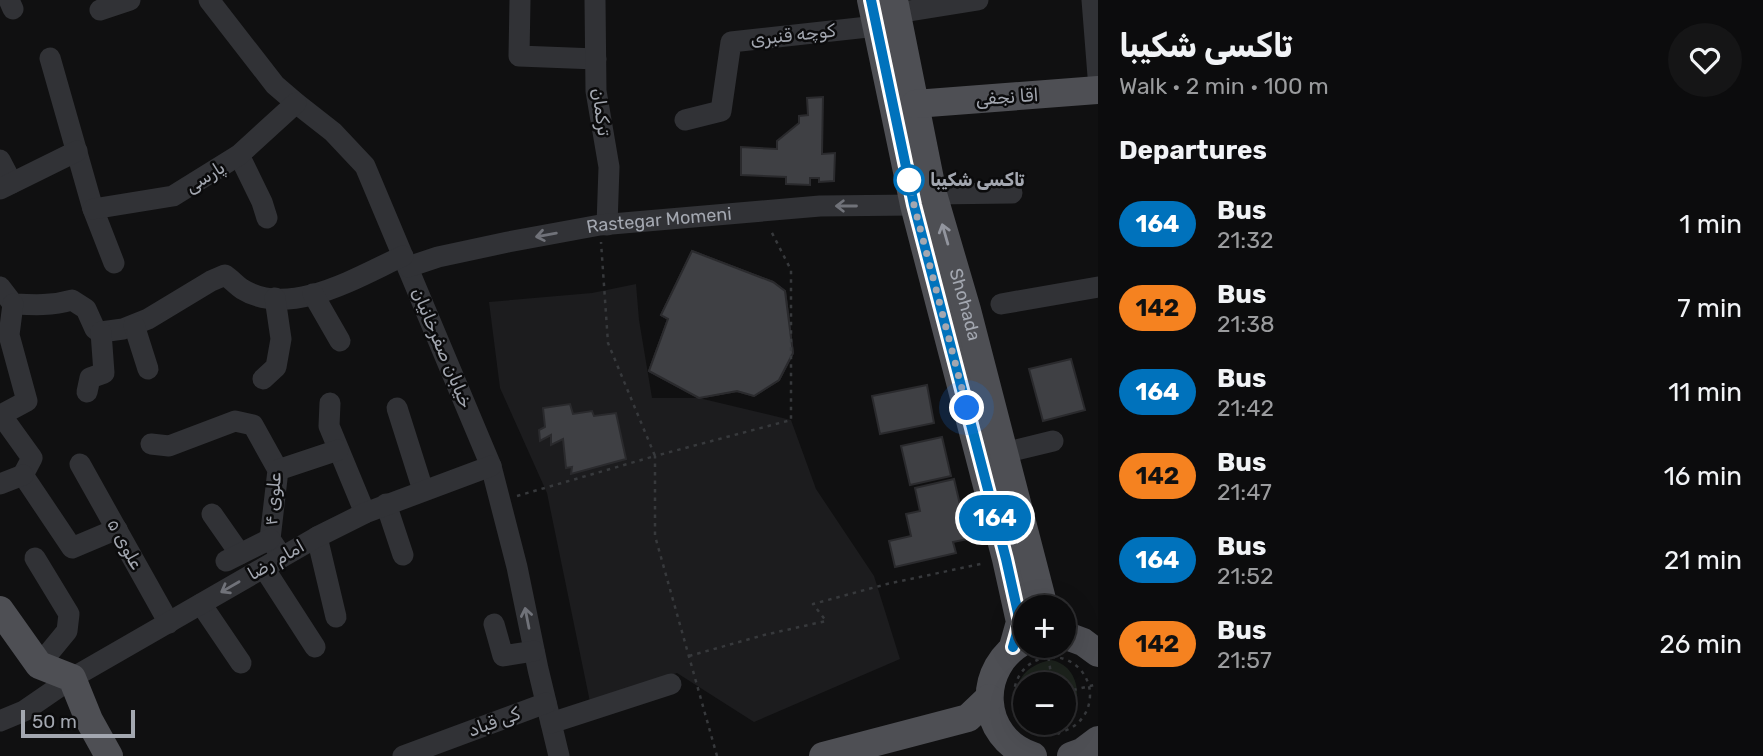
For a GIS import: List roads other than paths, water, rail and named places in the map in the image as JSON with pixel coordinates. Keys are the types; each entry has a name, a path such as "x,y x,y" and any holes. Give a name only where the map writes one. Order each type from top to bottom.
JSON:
{"main road":[{"name":"Shohada","path":"885,10 915,104 924,200 967,310 1041,595"},
{"path":"885,10 924,200 1014,595"},
{"name":"اقا نجفی","path":"915,104 1098,90"},
{"path":"0,610 39,665 72,678 89,720 109,756"},
{"path":"1076,642 1083,642 1097,652"},
{"path":"1013,649 993,673 989,698 992,716 1001,733 1014,747 1033,756"},
{"path":"823,756 968,718 989,698"},
{"path":"886,756 974,734 1001,733"}],"street":[{"path":"100,10 130,0"},
{"name":"خیابان صفرخانیان","path":"209,0 275,85 333,132 365,166 491,466 517,567 559,756"},
{"path":"520,0 519,57 596,59"},
{"name":"ترکمان","path":"595,0 596,91 609,167 603,225"},
{"path":"885,10 978,0"},
{"path":"1092,0 1098,76"},
{"name":"کوچه قنبری","path":"685,120 721,111 731,42 885,10"},
{"path":"50,58 93,209 114,263"},
{"name":"پارسی","path":"93,209 173,196 239,155 296,103"},
{"path":"0,160 6,186 78,150"},
{"path":"239,155 267,218"},
{"name":"Rastegar Momeni","path":"275,298 288,299 328,290 405,261 603,225 1012,193"},
{"path":"0,484 23,475 32,458 1,415 27,401 9,335 6,296 41,306 72,300 86,310 95,329 101,332 123,329 148,319 225,275 243,289 263,297 275,298 281,339 276,367 263,379"},
{"path":"1001,304 1098,287"},
{"path":"313,294 340,341"},
{"path":"134,325 148,369"},
{"path":"87,392 90,378 104,373 101,332"},
{"path":"330,403 328,426 365,513"},
{"path":"397,408 423,490"},
{"name":"علوی ۴","path":"151,444 169,446 235,421 253,425 278,470 270,539 273,563 315,647"},
{"path":"1004,453 1053,440"},
{"path":"278,470 338,450"},
{"name":"علوی ۵","path":"80,464 169,623"},
{"name":"امام رضا","path":"0,721 24,711 72,678 317,537 386,504 491,466"},
{"path":"23,475 72,548 117,529"},
{"path":"386,504 403,555"},
{"path":"212,514 233,558 270,539"},
{"path":"317,537 336,617"},
{"path":"35,558 69,614 67,631 39,665"},
{"path":"201,604 241,663"},
{"path":"494,624 503,656 534,651"},
{"name":"کی قباد","path":"403,756 548,713 671,684"}],"place":[{"name":"تاکسی شکیبا","path":"909,180"}]}
